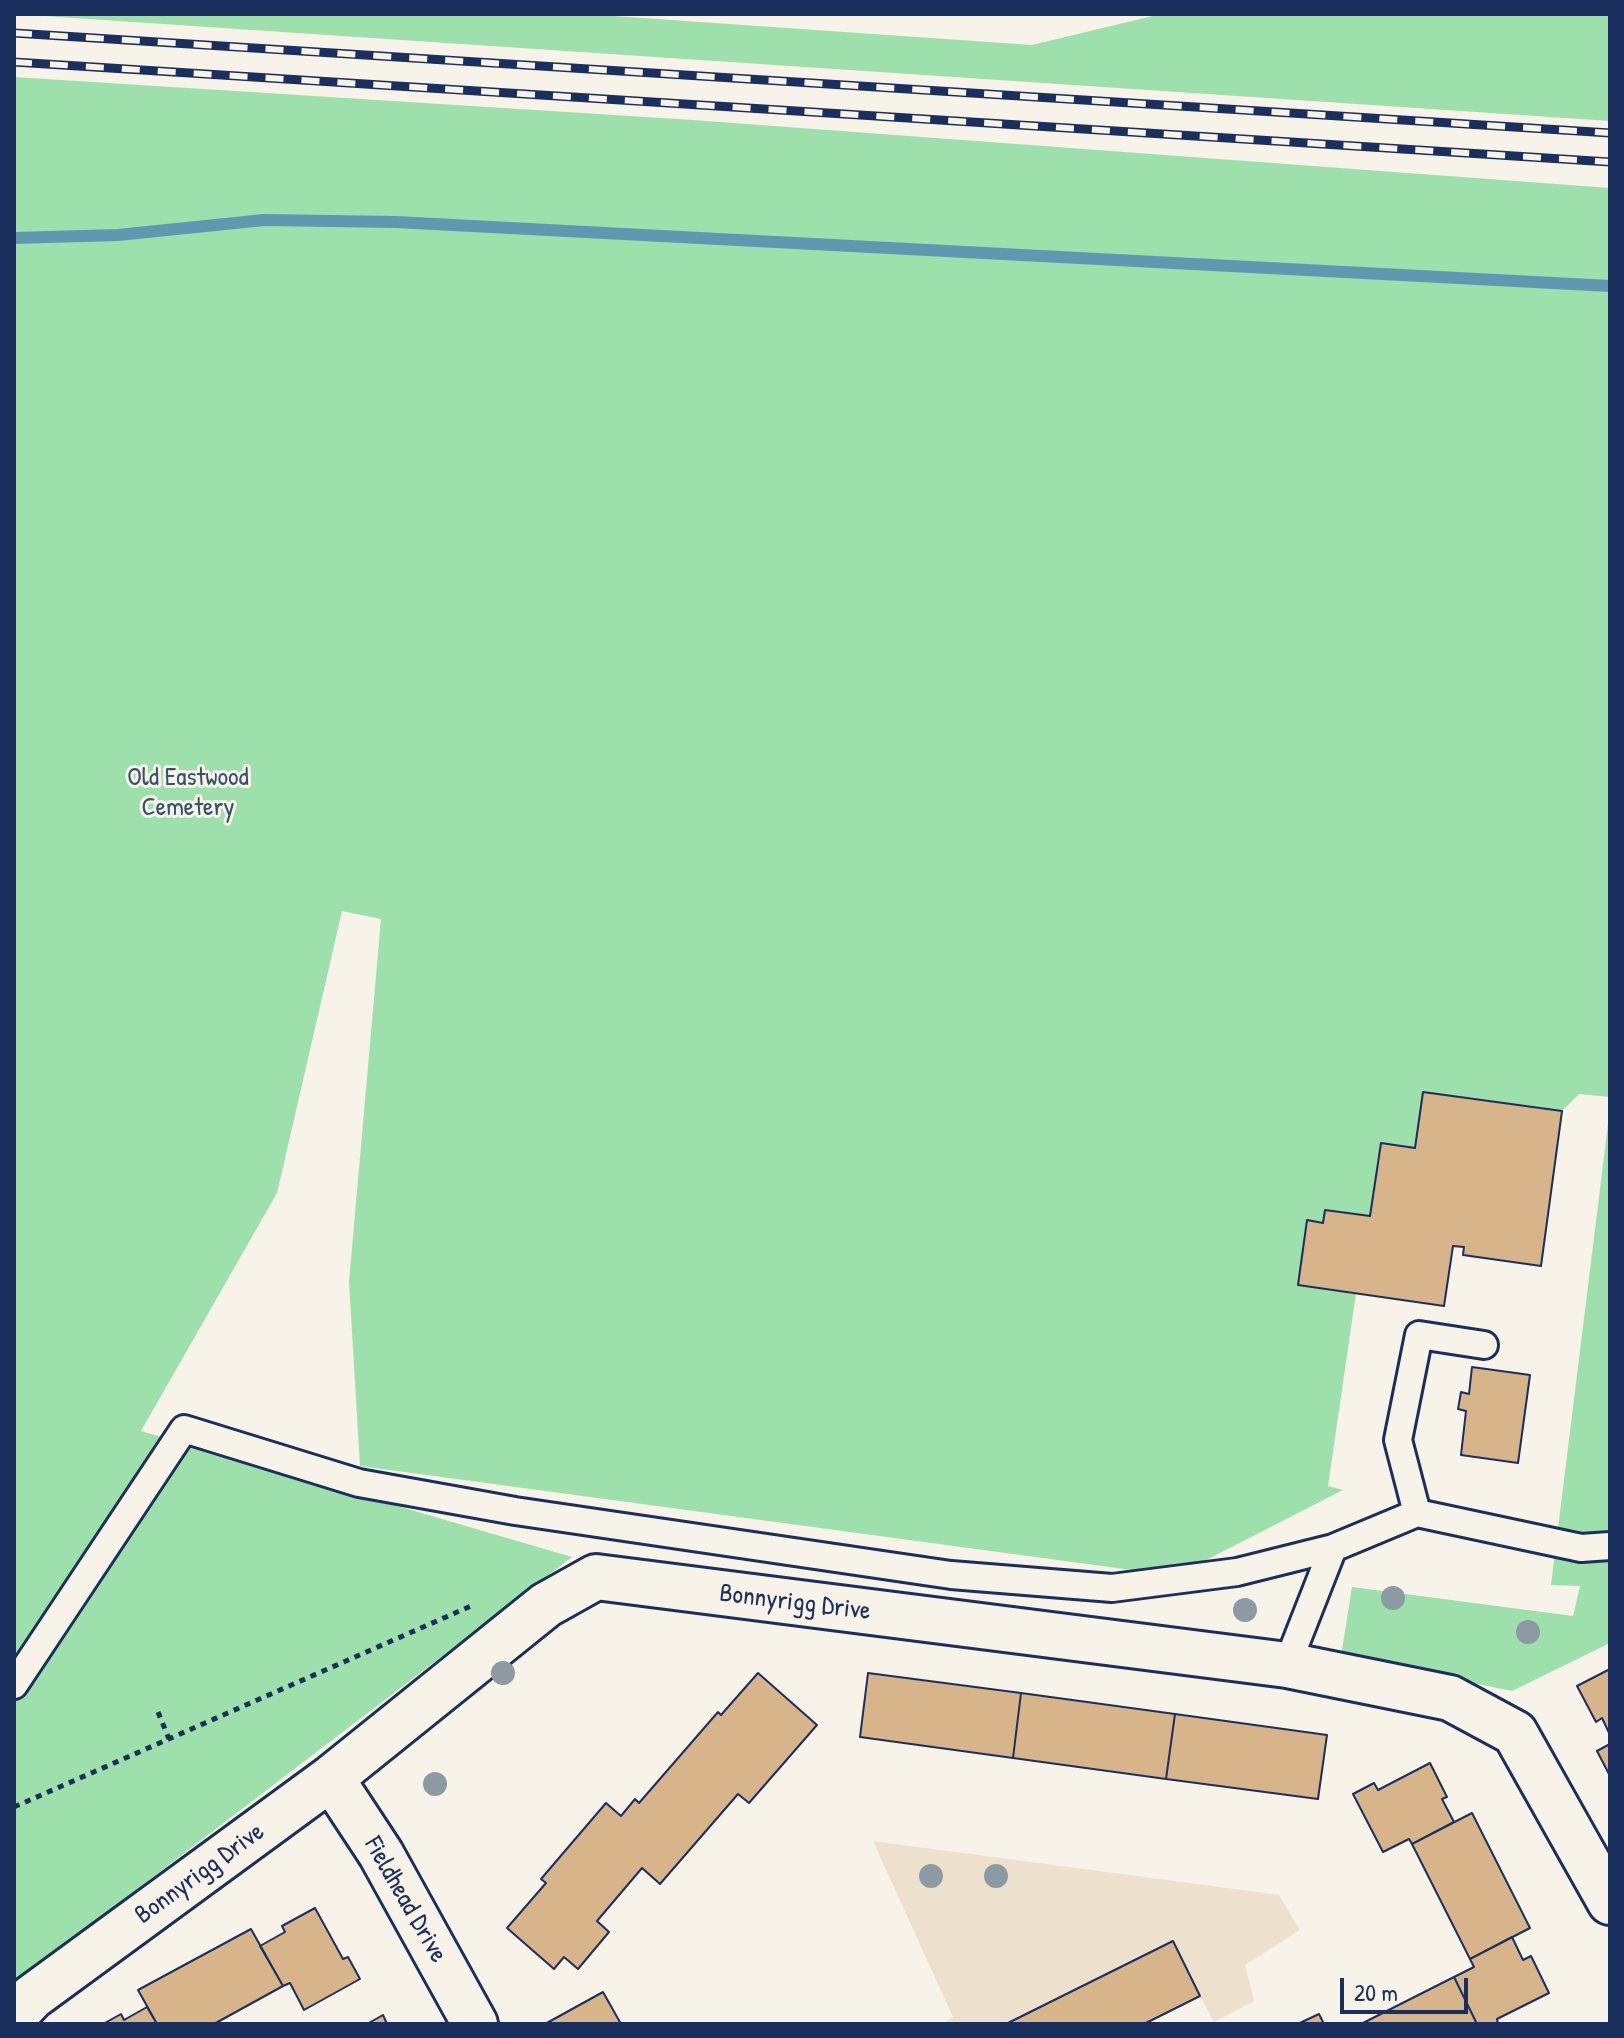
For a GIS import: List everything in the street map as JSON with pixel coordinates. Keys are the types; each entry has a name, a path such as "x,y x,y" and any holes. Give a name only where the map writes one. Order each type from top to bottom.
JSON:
{"street":[{"name":"Bonnyrigg Drive","path":"14,2016 32,1997 331,1778 533,1615 596,1577 1287,1665 1450,1698 1515,1733 1610,1902"},
{"name":"Fieldhead Drive","path":"331,1778 381,1854 475,2024"}],"lane":[{"path":"1417,1513 1398,1440 1419,1335 1484,1345"},
{"path":"14,1685 184,1429 359,1483 515,1511 951,1575 1112,1588 1237,1572 1333,1548 1417,1513 1581,1548 1610,1546"},
{"path":"1287,1665 1333,1548"}],"path":[{"path":"14,1807 480,1603"},
{"path":"158,1712 169,1739"}],"shaded area":[{"path":"873,1841 1279,1895 1300,1930 1245,1965 1254,2001 1214,2022 1200,1996 1144,2024 942,2024 953,2017"}],"green space":[{"path":"14,14 585,14 1032,45 1161,14 1610,14 1610,121"},
{"name":"Old Eastwood Cemetery","path":"14,77 693,120 1610,188 1610,1097 1579,1094 1562,1111 1423,1092 1415,1148 1381,1144 1370,1216 1325,1210 1323,1223 1307,1221 1299,1285 1356,1293 1328,1486 1343,1490 1208,1559 1169,1575 360,1466 349,1282 381,919 342,911 277,1193 141,1431 572,1557 14,1983"},
{"path":"1610,1108 1610,1643 1512,1691 1341,1656 1352,1587 1573,1616 1580,1586 1551,1585"}],"building":[{"path":"1423,1092 1562,1111 1541,1266 1463,1255 1464,1247 1453,1246 1444,1306 1298,1285 1307,1220 1323,1223 1325,1210 1370,1216 1381,1143 1415,1148"},
{"path":"1472,1367 1530,1375 1518,1463 1461,1455 1466,1411 1458,1409 1461,1392 1469,1394"},
{"path":"1610,1669 1610,1735 1602,1718 1596,1722 1577,1686"},
{"path":"758,1673 817,1725 749,1803 738,1794 660,1884 642,1868 597,1921 609,1932 578,1969 564,1957 554,1969 507,1928 546,1883 541,1879 606,1803 621,1816 635,1799 639,1803 718,1712 721,1715"},
{"path":"868,1673 1021,1693 1013,1758 860,1737"},
{"path":"1021,1693 1175,1714 1166,1779 1013,1758"},
{"path":"1175,1714 1327,1735 1318,1799 1166,1779"},
{"path":"1610,1744 1610,1776 1597,1751"},
{"path":"1430,1763 1447,1797 1442,1799 1454,1822 1412,1844 1409,1839 1383,1852 1353,1794 1374,1783 1378,1790"},
{"path":"1472,1813 1530,1928 1470,1959 1412,1844"},
{"path":"315,1908 343,1959 348,1957 360,1979 304,2010 290,1983 283,1986 260,1946 285,1932 282,1926"},
{"path":"251,1929 283,1986 214,2024 157,2024 138,1990"},
{"path":"1512,1937 1523,1960 1531,1956 1549,1993 1497,2019 1498,2024 1477,2024 1454,1977 1474,1967 1470,1959"},
{"path":"1173,1941 1200,1996 1144,2024 1006,2024"},
{"path":"1454,1977 1477,2024 1361,2024"},
{"path":"603,1992 621,2024 545,2024"},
{"path":"147,2007 157,2024 103,2024 121,2014 124,2020"},
{"path":"1319,2014 1324,2024 1298,2024 1302,2022"},
{"path":"383,2015 387,2024 367,2024"}],"waterway":[{"path":"14,238 118,235 264,220 396,222 1610,286"}],"railway":[{"path":"14,33 1610,133"},
{"path":"14,62 1610,162"}]}
